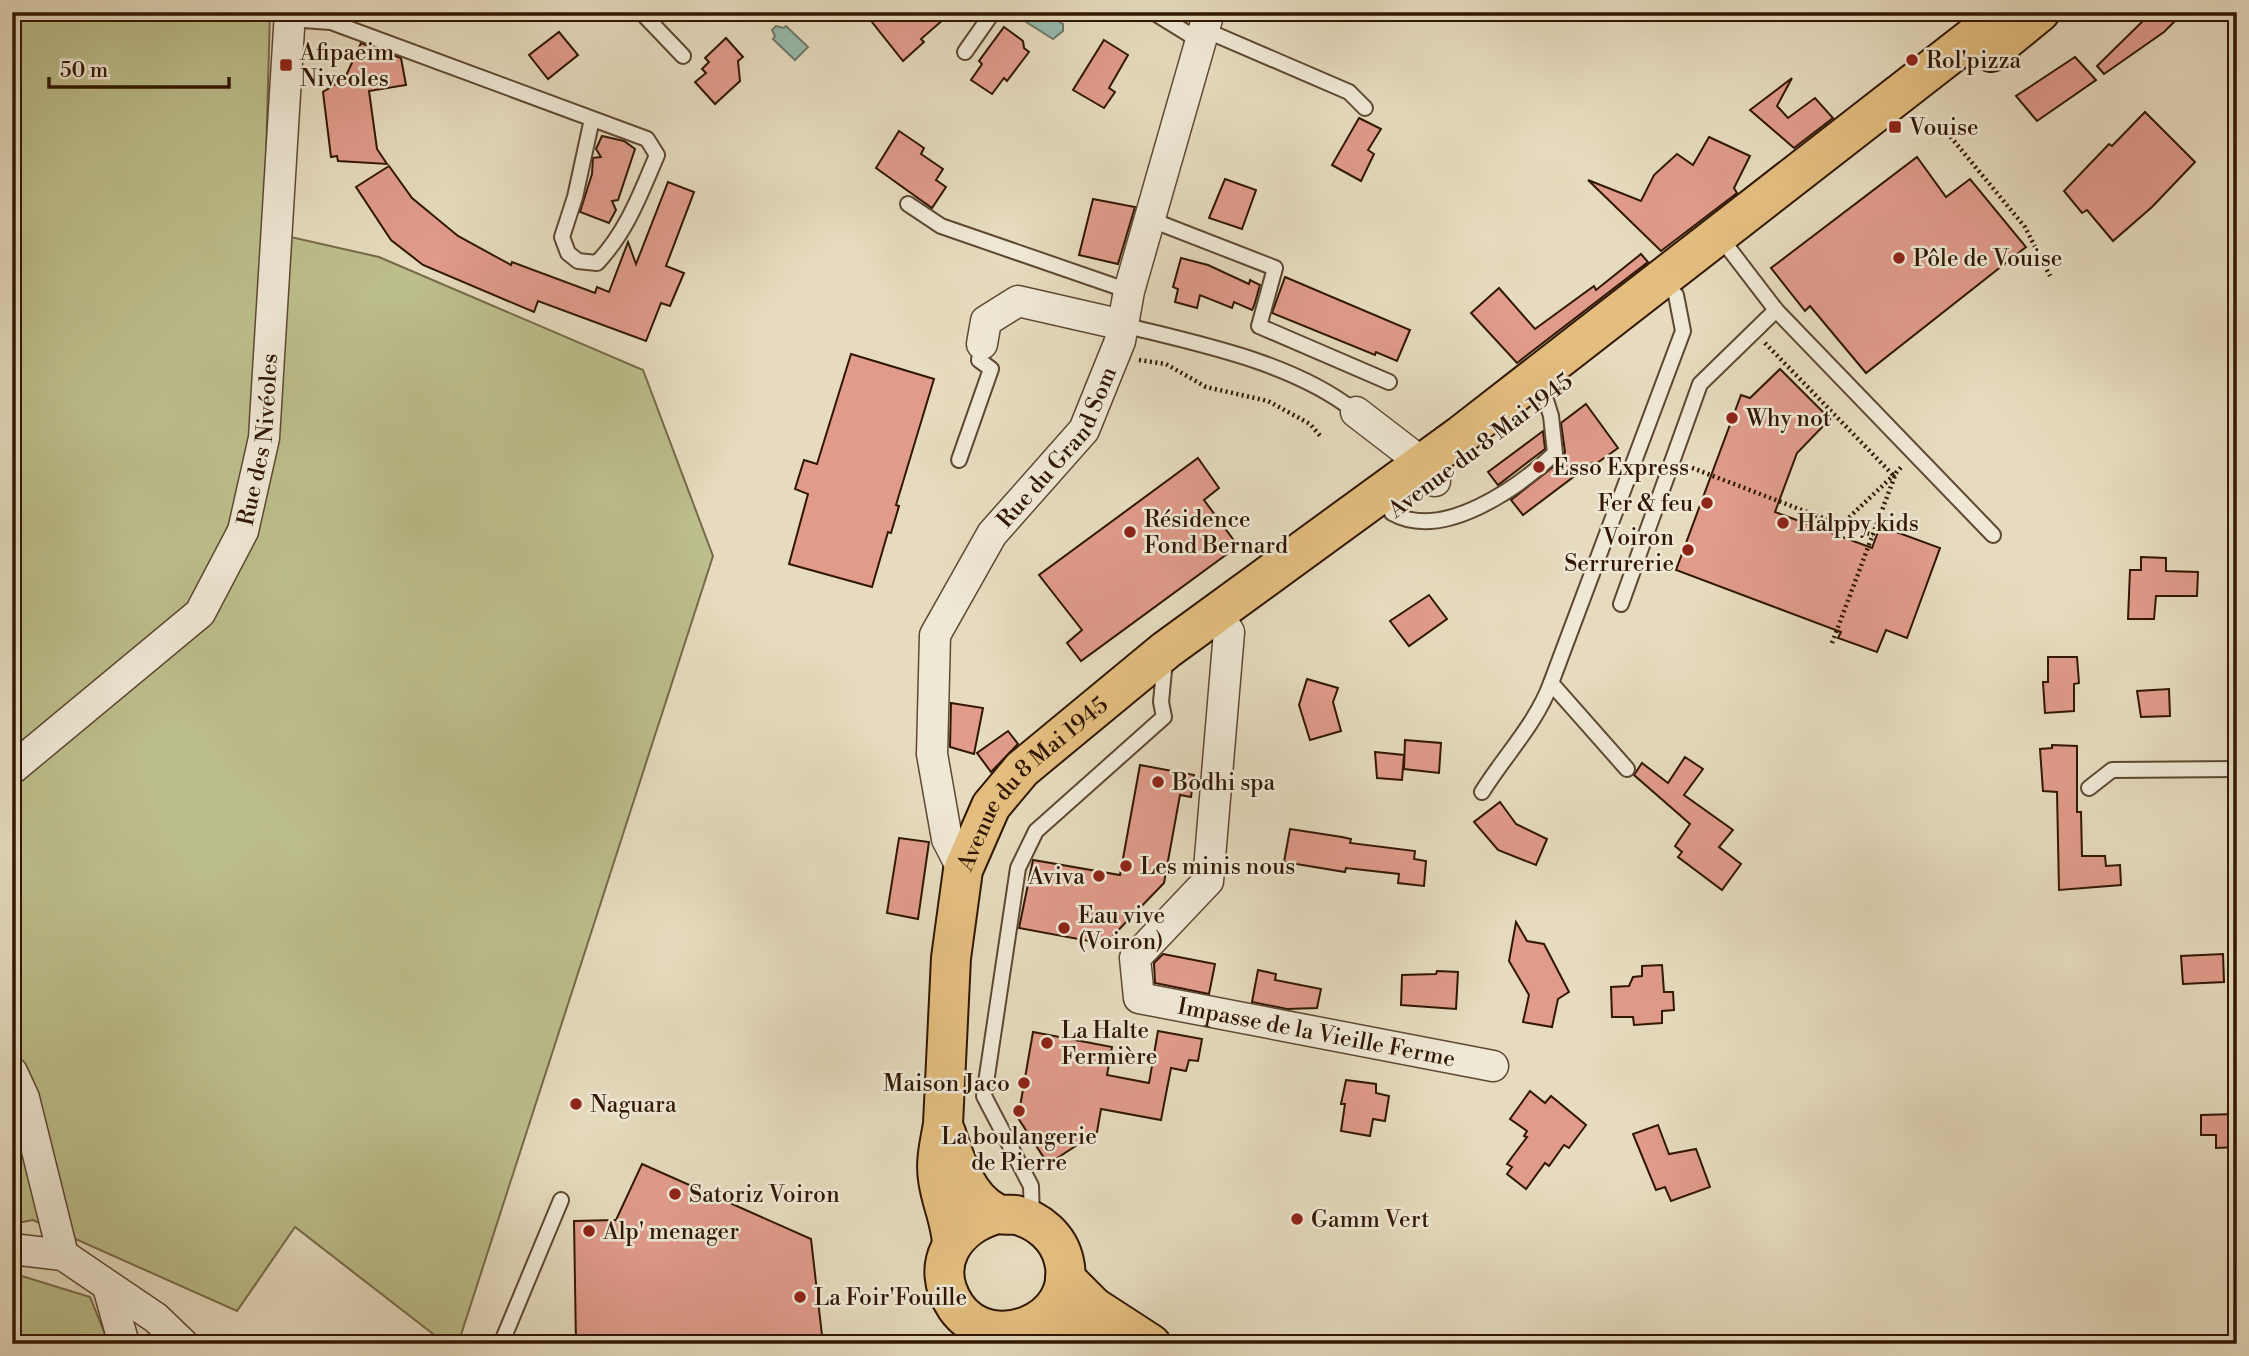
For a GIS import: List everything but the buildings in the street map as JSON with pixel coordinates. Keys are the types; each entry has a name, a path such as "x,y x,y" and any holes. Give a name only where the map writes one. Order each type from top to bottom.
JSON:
{"main road":[{"name":"Avenue du 8 Mai 1945","path":"1222,622 1392,513 1461,435 1725,244 2000,20 2040,12"},
{"name":"Avenue du 8 Mai 1945","path":"952,1244 951,1222 938,1180 937,1158 943,1124 956,909 963,870 991,806 1022,769 1428,471 1545,397 1676,295 1725,244"},
{"name":"Avenue du 8 Mai 1945","path":"956,909 1001,822 1035,786 1165,666"},
{"path":"943,1124 954,1158 969,1187 1014,1217 1046,1230 1057,1244 1064,1261 1065,1279 1061,1297 1051,1313 1010,1334"},
{"path":"1014,1217 980,1219 964,1229 952,1244 945,1269 945,1282 956,1329 978,1328 1010,1334 1055,1326 1104,1344"},
{"path":"1065,1279 1094,1307 1151,1344"}],"street":[{"name":"Rue des Nivéoles","path":"12,769 200,613 243,531 264,438 289,16"},
{"name":"Rue du Grand Som","path":"963,870 947,839 932,754 935,635 992,534 1084,430 1115,353 1129,291 1205,28"},
{"path":"982,344 986,321 1018,301 1123,325"},
{"path":"1356,411 1428,471"},
{"name":"Impasse de la Vieille Ferme","path":"1222,622 1208,881 1135,958 1139,998 1493,1066"},
{"path":"12,1072 24,1098 64,1255"},
{"path":"12,1249 64,1255 156,1318 183,1344"},
{"path":"108,1287 124,1344"}],"lane":[{"path":"641,12 683,56"},
{"path":"965,52 993,12"},
{"path":"1153,12 1205,28 1349,92 1366,108"},
{"path":"289,16 331,22 647,139 657,155 631,218 617,241 597,263 578,261 568,253 562,237 575,197 592,119"},
{"path":"908,204 941,226 1129,291"},
{"path":"1149,219 1275,268 1259,326 1389,382"},
{"path":"1725,244 1776,310 1993,535"},
{"path":"1482,792 1502,760 1542,709 1683,331 1676,295"},
{"path":"1621,604 1700,384 1776,310"},
{"path":"1123,325 1226,350 1331,392 1356,411"},
{"path":"959,460 990,369 979,360 982,344"},
{"path":"1392,513 1420,520 1447,517 1485,506 1528,478 1555,453 1551,416 1545,397"},
{"path":"1014,1217 1031,1186 984,1096 1018,868 1036,831 1164,717 1161,702 1165,666"},
{"path":"1551,683 1628,769"},
{"path":"2090,788 2112,770 2237,769"},
{"path":"501,1344 561,1200"}],"path":[{"path":"1940,124 2025,227 2050,275"},
{"path":"1754,332 1895,474"},
{"path":"1842,525 1914,453"},
{"path":"1672,460 1873,535"},
{"path":"1832,643 1895,474"}],"green space":[{"path":"12,12 270,12 264,231 379,257 643,370 713,556 458,1344 446,1344 295,1227 237,1311 33,1220 12,1224"},
{"path":"12,1273 90,1297 109,1344 12,1344"}],"water":[{"path":"1028,12 1045,12 1063,24 1063,31 1053,39 1023,20"},
{"path":"776,26 786,26 808,47 795,60 773,39 775,36 772,30"}],"place":[{"name":"Rol'pizza","path":"1912,60"},
{"name":"Afipaeim Niveoles","path":"286,65"},
{"name":"Vouise","path":"1895,127"},
{"name":"Pôle de Vouise","path":"1899,258"},
{"name":"Why not","path":"1732,418"},
{"name":"Esso Express","path":"1539,467"},
{"name":"Fer & feu","path":"1707,503"},
{"name":"Halppy kids","path":"1783,523"},
{"name":"Résidence Fond Bernard","path":"1130,532"},
{"name":"Voiron Serrurerie","path":"1688,550"},
{"name":"Bodhi spa","path":"1158,782"},
{"name":"Les minis nous","path":"1126,866"},
{"name":"Aviva","path":"1099,876"},
{"name":"Eau vive (Voiron)","path":"1064,928"},
{"name":"La Halte Fermière","path":"1047,1043"},
{"name":"Maison Jaco","path":"1024,1083"},
{"name":"Naguara","path":"576,1104"},
{"name":"La boulangerie de Pierre","path":"1019,1111"},
{"name":"Satoriz Voiron","path":"675,1194"},
{"name":"Gamm Vert","path":"1297,1219"},
{"name":"Alp' menager","path":"589,1231"},
{"name":"La Foir'Fouille","path":"800,1297"}]}
